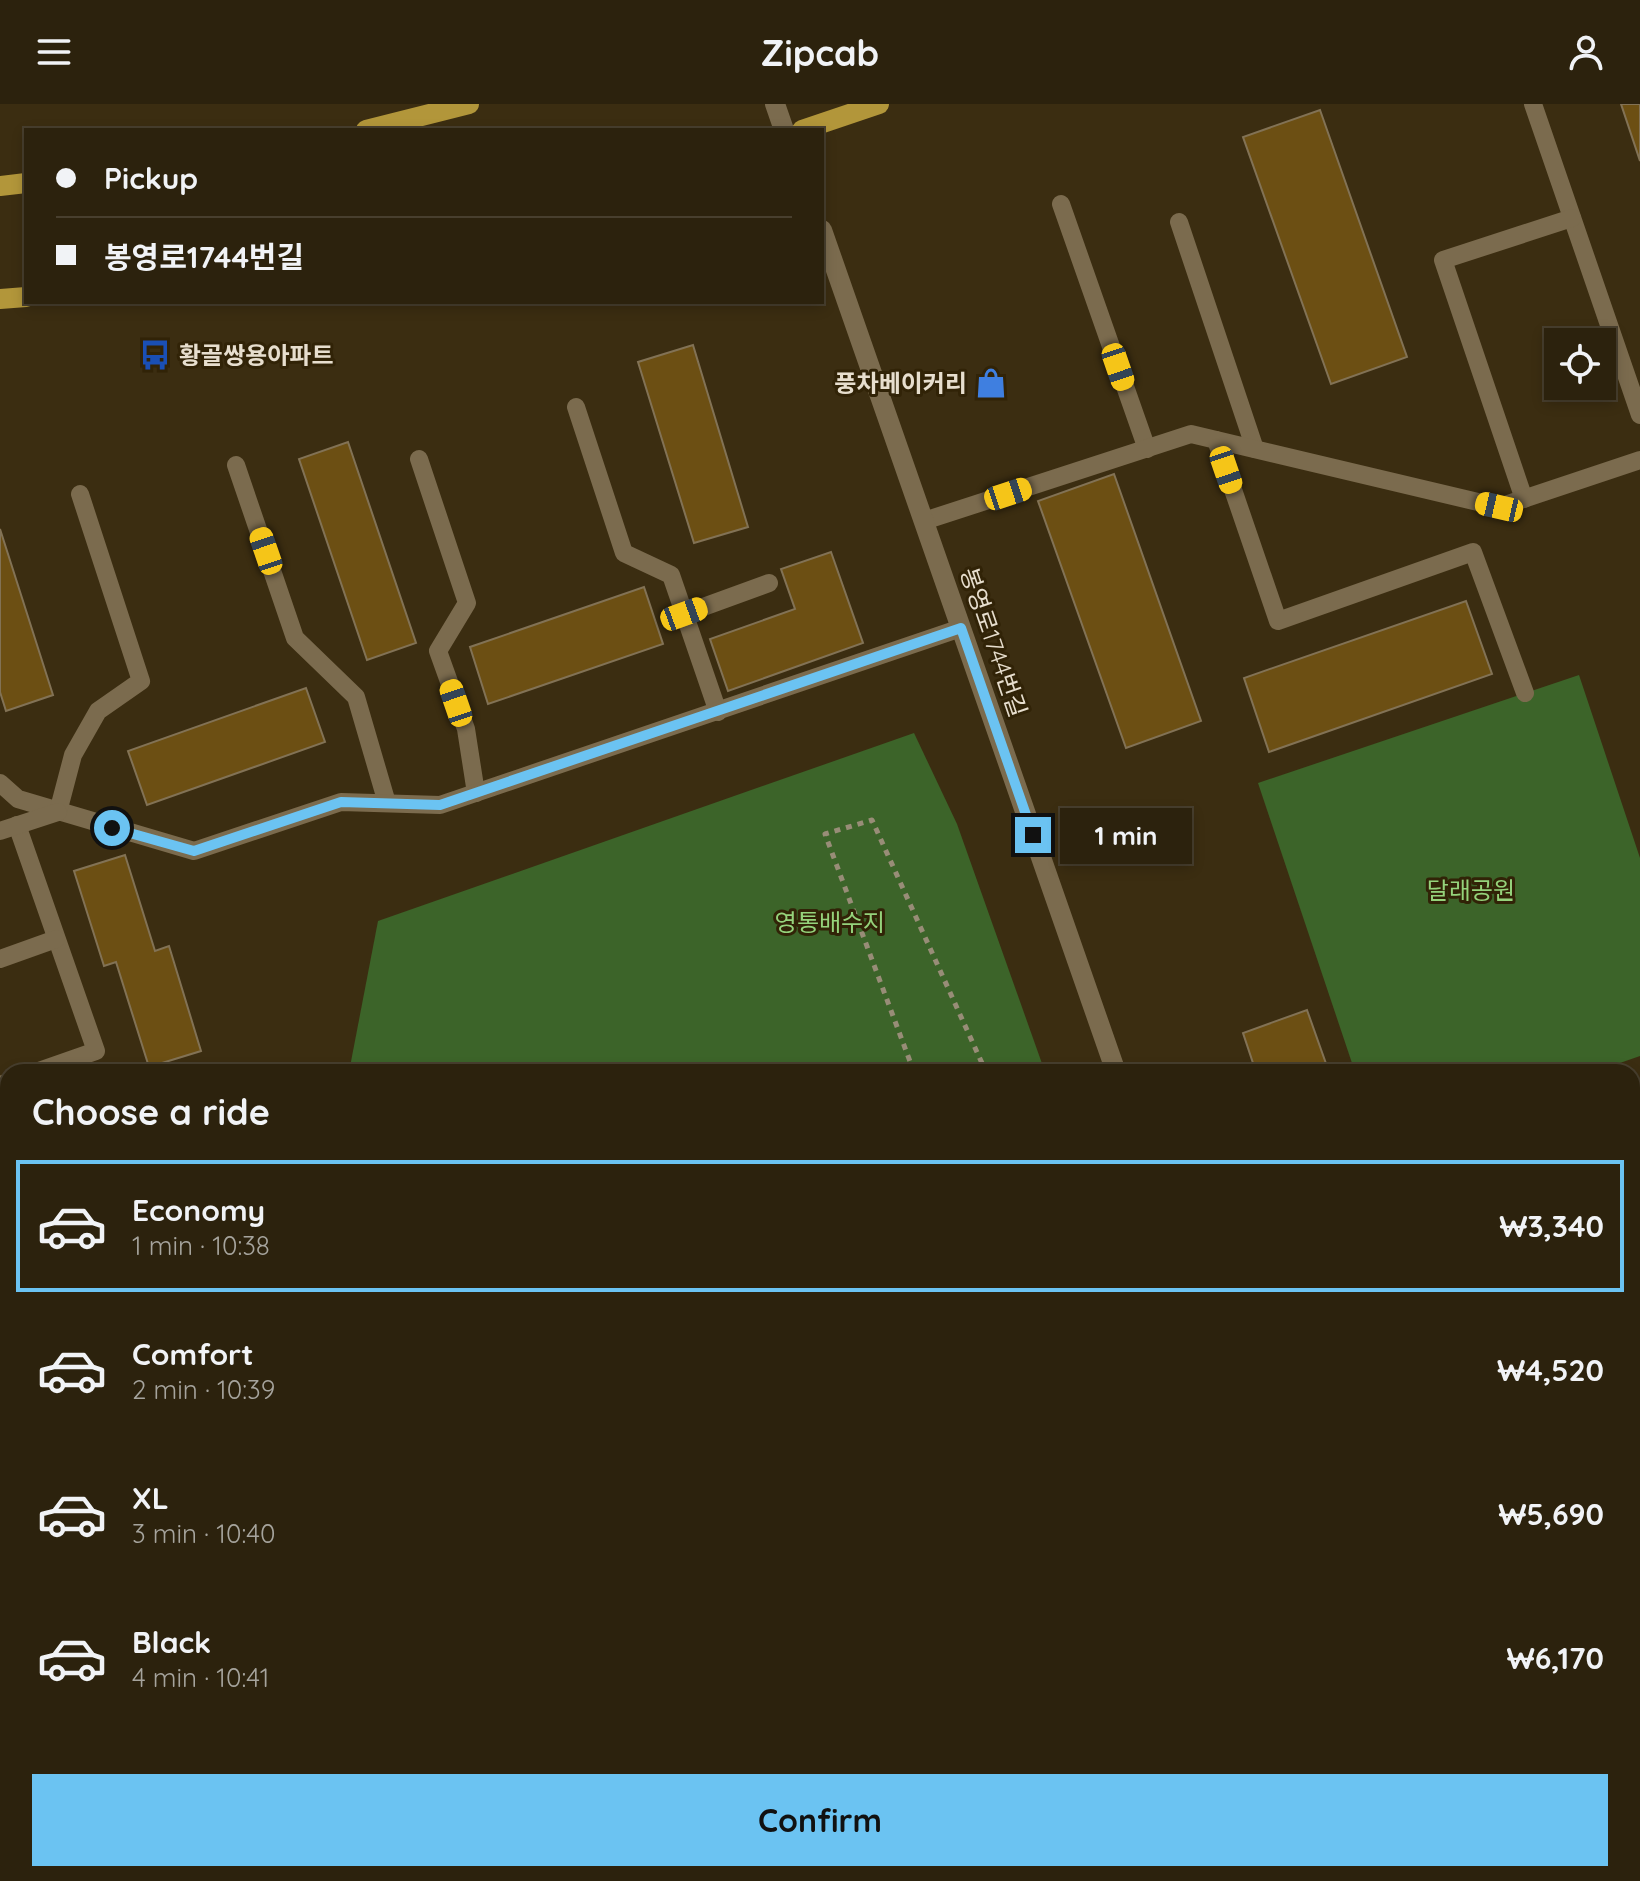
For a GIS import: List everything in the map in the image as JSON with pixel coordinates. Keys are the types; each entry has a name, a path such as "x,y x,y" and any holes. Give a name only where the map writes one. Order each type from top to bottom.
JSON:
{"main road":[{"path":"374,128 469,104"},
{"path":"808,128 879,104"},
{"path":"0,186 24,183"},
{"path":"0,299 24,297"}],"street":[{"path":"775,104 783,128"},
{"name":"봉영로1744번길","path":"824,236 1113,1064"}],"lane":[{"path":"1533,104 1640,415"},
{"path":"1061,204 1147,449"},
{"path":"1524,499 1443,260 1572,218"},
{"path":"1179,222 1255,449"},
{"path":"576,407 624,553 671,575 718,712"},
{"path":"924,521 1191,434 1499,507 1640,460"},
{"path":"1216,440 1278,621 1473,552 1525,693"},
{"path":"419,459 467,603 438,651 466,729 476,793"},
{"path":"236,465 295,638 356,697 387,803"},
{"path":"58,812 73,755 98,711 141,681 80,494"},
{"path":"684,614 769,583"},
{"path":"0,783 18,799 194,851 341,802 440,805 961,628"},
{"path":"58,812 8,828 56,939 96,1051 59,1064"},
{"path":"0,959 56,939"}],"path":[{"path":"911,1064 825,834 872,820 982,1064"}],"green space":[{"name":"달래공원","path":"1579,675 1640,858 1640,1056 1617,1064 1352,1064 1258,783"},
{"name":"영통배수지","path":"914,733 957,824 1042,1064 351,1064 378,921"}],"building":[{"path":"1621,104 1640,104 1640,161"},
{"path":"1320,110 1407,357 1331,384 1243,137"},
{"path":"693,345 748,527 694,543 638,362"},
{"path":"348,442 416,643 367,660 299,459"},
{"path":"1114,474 1201,721 1126,748 1038,501"},
{"path":"0,529 53,695 6,711 0,692"},
{"path":"831,552 863,643 728,691 710,639 795,609 781,569"},
{"path":"644,587 663,644 488,704 470,647"},
{"path":"1466,601 1492,674 1269,752 1244,678"},
{"path":"306,688 325,742 147,805 128,751"},
{"path":"125,855 155,951 169,946 201,1051 159,1064 148,1064 116,962 104,966 74,871"},
{"path":"1307,1010 1326,1064 1253,1064 1243,1033"}],"place":[{"name":"황골쌍용아파트","path":"155,355"},
{"name":"풍차베이커리","path":"991,383"}],"route":[{"path":"112,828 194,851 341,802 440,805 961,628 1033,835"}]}
